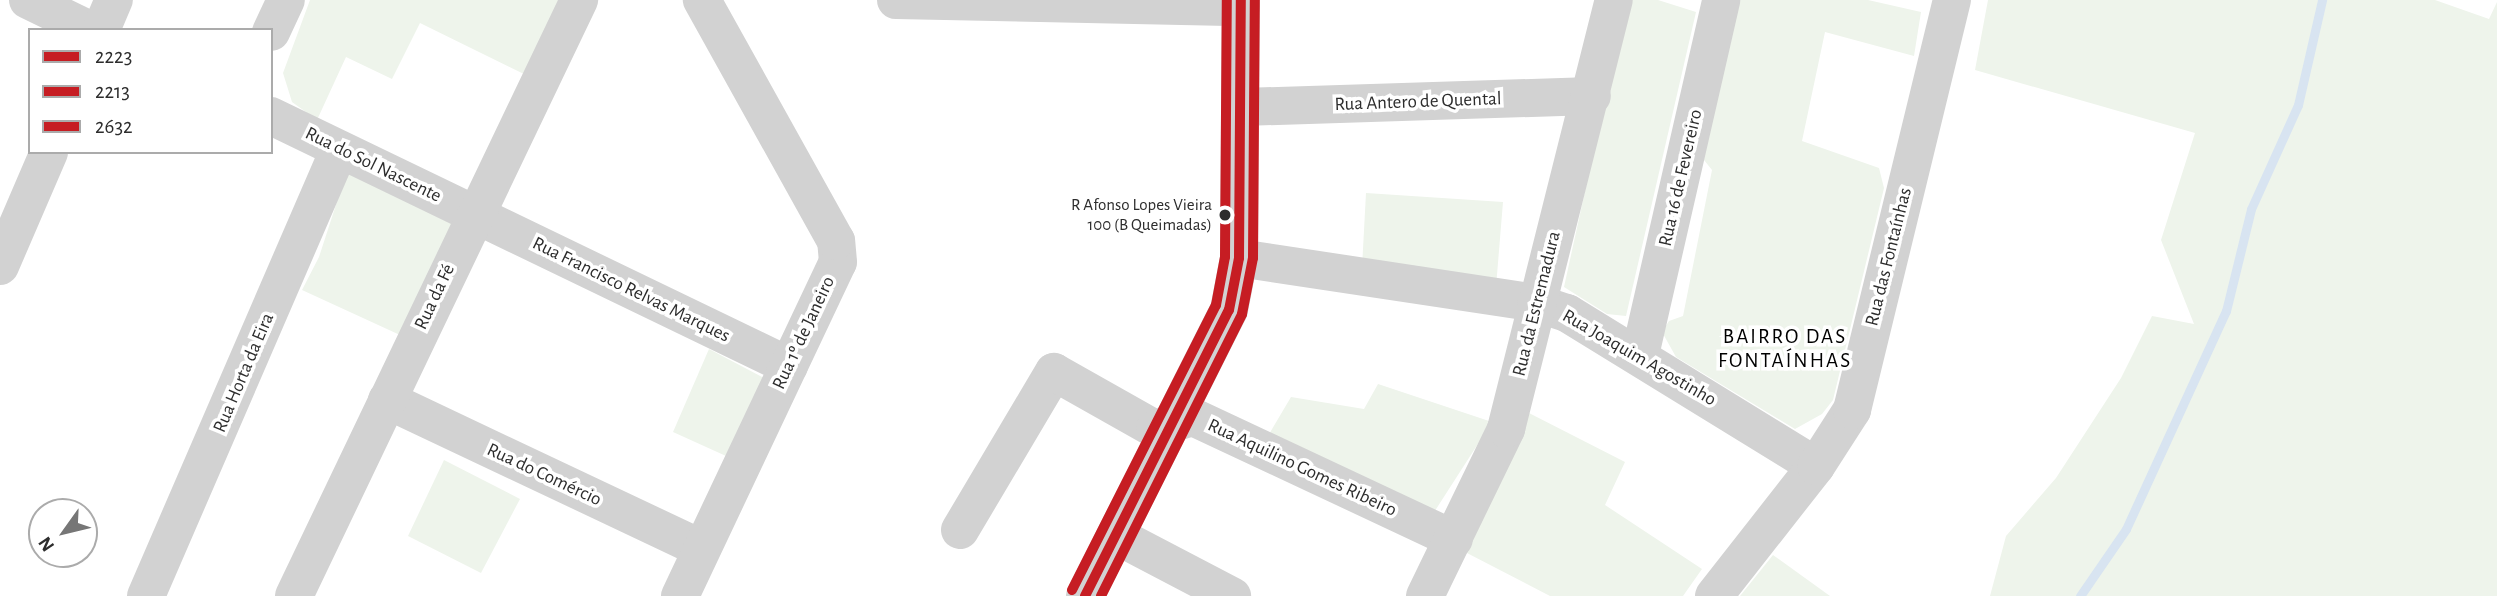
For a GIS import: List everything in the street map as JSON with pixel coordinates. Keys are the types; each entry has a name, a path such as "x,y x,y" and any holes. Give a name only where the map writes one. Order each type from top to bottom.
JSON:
{"street":[{"path":"28,0 86,28"},
{"path":"102,28 114,0"},
{"path":"273,28 286,0"},
{"name":"Rua da Fé","path":"294,596 474,214 579,0"},
{"name":"Rua 1º de Janeiro","path":"680,596 838,262 836,240 702,0"},
{"path":"896,0 1241,4 1243,107 1239,258 1229,310 1173,426 1085,596"},
{"name":"Rua da Estremadura","path":"1425,596 1506,429 1536,303 1592,96 1614,0"},
{"name":"Rua 16 de Fevereiro","path":"1640,355 1721,0"},
{"name":"Rua das Fontaínhas","path":"1714,596 1815,466 1852,410 1952,0"},
{"name":"Rua Antero de Quental","path":"1243,107 1592,96"},
{"name":"Rua do Sol Nascente","path":"273,117 474,214"},
{"name":"Rua Horta da Eira","path":"146,596 339,149"},
{"path":"0,267 48,154"},
{"name":"Rua Francisco Relvas Marques","path":"474,214 789,366"},
{"name":"Rua Joaquim Agostinho","path":"1239,258 1536,303 1567,313 1640,355 1815,466"},
{"name":"Rua Aquilino Gomes Ribeiro","path":"960,530 1054,372 1155,429 1173,426 1193,417 1454,540"},
{"name":"Rua do Comércio","path":"387,400 702,550"},
{"path":"1117,536 1232,596"}],"shaded area":[{"path":"310,0 564,0 528,76 420,23 392,79 346,57 317,120 292,102 283,73"},
{"path":"1627,0 1658,0 1696,12 1626,316 1607,314 1564,287"},
{"path":"1732,0 1868,0 1921,12 1914,56 1825,32 1802,141 1879,168 1884,188 1833,400 1822,414 1795,429 1676,357 1662,332 1669,321 1683,316 1712,170 1700,155"},
{"path":"1988,0 2435,0 2489,19 2497,2 2497,596 1990,596 2006,536 2056,478 2121,378 2152,316 2194,324 2161,240 2195,133 1975,70"},
{"path":"354,173 451,218 452,228 400,335 302,290 319,257 346,174"},
{"path":"1366,193 1503,202 1496,287 1362,268"},
{"path":"709,349 764,378 726,456 673,432"},
{"path":"1378,384 1492,422 1431,517 1268,436 1291,397 1364,409"},
{"path":"1527,412 1625,462 1605,505 1702,569 1683,596 1550,596 1465,552"},
{"path":"444,460 520,499 481,573 408,536"},
{"path":"1773,555 1830,596 1740,596"}],"waterway":[{"path":"2080,596 2126,529 2226,311 2251,209 2298,105 2322,0"}],"transit line":[{"name":"2632","path":"1072,590 1216,305 1225,257 1227,0"},
{"name":"2223","path":"1085,596 1229,310 1239,258 1241,0"},
{"name":"2213","path":"1101,596 1242,314 1253,258 1255,0"}],"place":[{"name":"R Afonso Lopes Vieira 100 (B Queimadas)","path":"1225,215"}],"district":[{"name":"BAIRRO DAS FONTAÍNHAS","path":"1785,349"}]}
